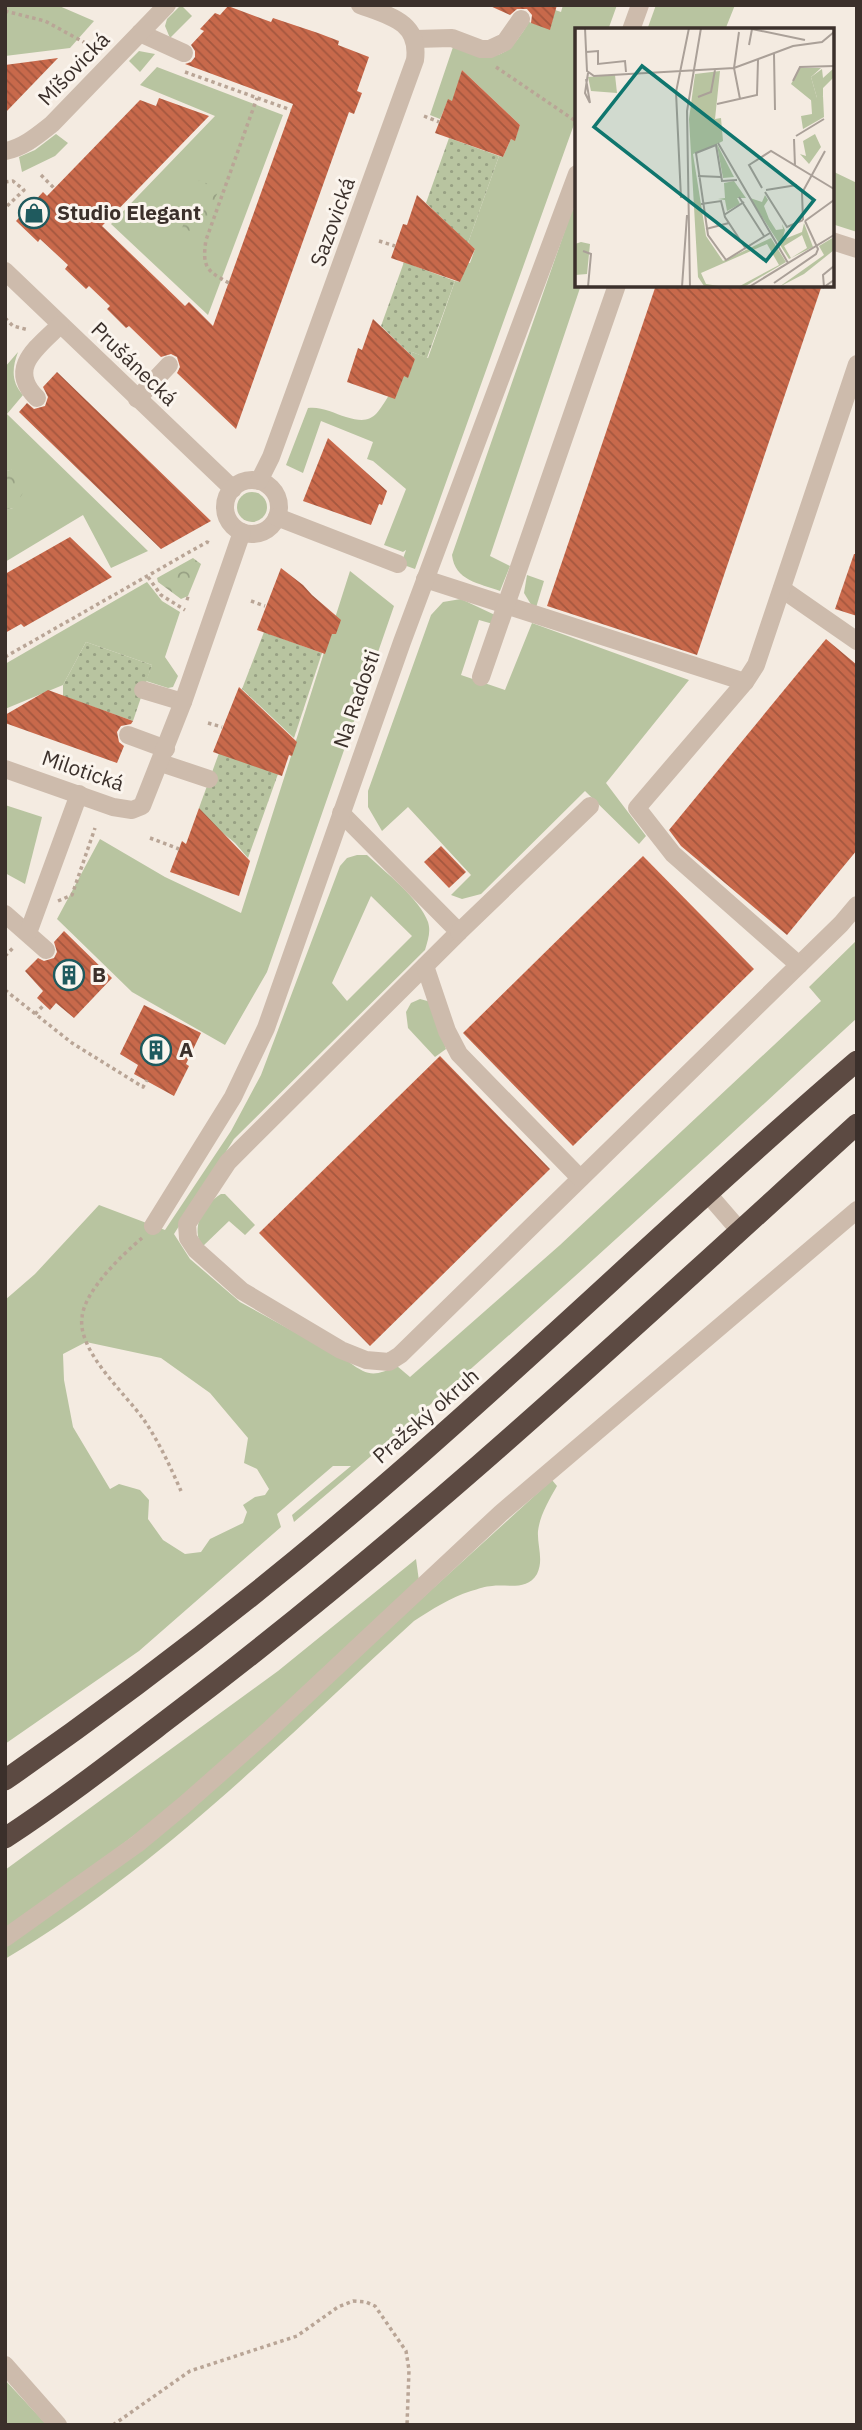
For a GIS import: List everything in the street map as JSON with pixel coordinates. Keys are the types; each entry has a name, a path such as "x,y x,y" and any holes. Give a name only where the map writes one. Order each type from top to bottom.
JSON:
{"highway":[{"path":"822,1091 857,1055"},
{"name":"Pražský okruh","path":"5,1780 147,1677 325,1536 468,1412 857,1062"},
{"path":"5,1838 117,1759 276,1637 432,1505 857,1124"}],"street":[{"name":"Míšovická","path":"5,151 13,150 36,137 52,124 167,5"},
{"path":"360,5 404,24 415,39 452,38 481,50 498,47 505,42 520,19"},
{"path":"632,28 640,5"},
{"path":"140,33 182,61"},
{"name":"Sazovická","path":"259,481 271,457 415,61 415,39"},
{"name":"Na Radosti","path":"153,1226 233,1097 266,1028 425,579 575,179"},
{"path":"834,242 857,249"},
{"name":"Prušánecká","path":"5,271 233,489"},
{"path":"481,677 616,287"},
{"path":"37,398 28,390 23,377 24,369 33,352 60,325"},
{"path":"799,965 673,854 637,808 756,666 857,364"},
{"path":"137,399 169,365"},
{"path":"245,481 259,481 267,485 278,499 277,517 273,524 259,533 242,532 229,521 226,513 228,496 245,481"},
{"path":"277,517 398,564"},
{"path":"163,756 242,532"},
{"path":"425,579 745,682"},
{"path":"782,589 857,640"},
{"path":"143,690 183,702"},
{"path":"128,735 209,779"},
{"name":"Milotická","path":"5,769 127,810 137,809 144,803 163,756"},
{"path":"28,933 79,794"},
{"path":"590,806 458,932 228,1162 187,1224 188,1238 195,1250 242,1291 341,1350 366,1360 389,1362 400,1355 841,925 857,905"},
{"path":"341,813 458,932"},
{"path":"5,914 46,950"},
{"path":"425,966 447,1031 458,1054 580,1178"},
{"path":"708,1194 740,1231"},
{"path":"5,1938 136,1844 184,1805 268,1731 501,1513 857,1210"},
{"path":"5,2365 52,2419"}],"path":[{"path":"5,11 45,21 89,45"},
{"path":"481,50 487,60 575,121"},
{"path":"182,61 257,98 291,110"},
{"path":"229,283 212,273 205,265 204,251 257,98"},
{"path":"424,116 439,122"},
{"path":"41,175 54,188"},
{"path":"5,182 13,181 24,190 5,208"},
{"path":"203,229 209,232"},
{"path":"379,241 396,246"},
{"path":"5,318 13,326 29,330"},
{"path":"5,657 206,542 211,544"},
{"path":"148,576 160,595 185,610"},
{"path":"251,601 265,606"},
{"path":"208,723 222,727"},
{"path":"36,911 72,895 95,828"},
{"path":"150,838 179,849"},
{"path":"5,990 72,1043 143,1087 147,1080"},
{"path":"35,1014 44,1005"},
{"path":"153,1226 122,1254 95,1289 84,1307 81,1325 86,1342 97,1361 143,1419 161,1448 181,1491"},
{"path":"113,2425 190,2371 297,2336 338,2307 353,2301 375,2306 406,2351 409,2370 407,2425"}],"green space":[{"path":"5,5 57,5 94,21 70,48 5,56"},
{"path":"181,5 192,16 170,38 165,26 167,19"},
{"path":"563,5 617,5 609,28 575,28 575,122 415,569 401,564 406,550 403,552 384,545 406,489 367,459 373,442 321,421 303,473 286,465 308,408 322,409 355,419 368,419 377,413 415,359 411,355 412,352 428,358 455,281 460,282 467,263 470,263 475,249 468,243 499,156 503,157 511,139 515,140 520,125 462,70 453,102 448,100 440,119 430,115 453,47 479,55 498,55 513,45 529,22 550,29 555,10 561,12"},
{"path":"656,5 735,5 726,28 648,28"},
{"path":"139,51 155,54 140,72 129,61"},
{"path":"157,67 283,115 208,315 111,224 215,116 140,85"},
{"path":"56,134 68,143 55,156 22,172 19,157 35,150"},
{"path":"449,138 499,156 468,243 426,203"},
{"path":"834,172 857,183 857,232 834,225"},
{"path":"199,180 219,189 200,235 182,228"},
{"path":"575,207 575,287 580,287 490,556 510,566 500,591 463,576 454,564 452,555"},
{"path":"404,262 455,281 427,358 412,352 411,355 381,326"},
{"path":"18,352 14,375 16,385 23,395 7,414 148,551 111,568 83,515 5,562 5,510 13,508 15,469 7,471 5,465 5,367"},
{"path":"5,465 7,471 15,468 23,493 13,508 5,510"},
{"path":"252,492 263,496 267,507 263,518 252,522 241,518 237,507 241,496"},
{"path":"193,558 201,564 188,596 181,599 158,582 157,578"},
{"path":"350,571 394,606 267,972 225,1045 132,992 57,919 100,839 165,877 241,913"},
{"path":"527,575 544,581 535,611 524,593"},
{"path":"147,582 162,601 180,612 165,657 178,676 173,687 146,681 152,665 86,642 63,685 5,709 5,664"},
{"path":"461,599 495,615 493,624 479,620 461,675 505,690 532,623 689,680 606,783 646,836 639,844 585,791 481,894 462,899 451,895 471,875 408,807 382,831 368,807 368,791 431,615 443,602"},
{"path":"264,632 322,653 294,738 242,689"},
{"path":"86,642 152,665 133,721 63,696 63,685"},
{"path":"219,753 278,774 248,858 235,843 200,814 202,812 199,808"},
{"path":"5,805 42,817 25,884 5,873"},
{"path":"367,855 418,904 429,926 425,950 234,1139 174,1234 190,1259 240,1302 367,1372 383,1372 397,1366 410,1377 560,1245 821,1001 809,987 857,940 857,1018 648,1210 366,1461 294,1522 292,1515 351,1466 333,1466 277,1514 281,1527 139,1651 5,1744 5,1300 35,1274 99,1205 165,1230 231,1131 261,1075 340,866 347,858","holes":["371,896 412,936 347,1001 332,983","86,1342 161,1358 210,1393 248,1438 244,1463 257,1469 269,1489 265,1495 255,1497 243,1505 247,1512 243,1523 210,1539 201,1552 185,1554 163,1540 148,1519 149,1500 140,1490 119,1484 110,1489 73,1427 64,1380 63,1354"]},
{"path":"420,999 431,1002 446,1049 435,1057 408,1028 406,1012 411,1003"},
{"path":"221,1194 225,1194 255,1225 245,1235 229,1221 202,1247 198,1232 200,1218 208,1205"},
{"path":"552,1480 557,1486 539,1525 540,1563 533,1579 523,1585 490,1586 471,1591 448,1600 414,1621 268,1756 168,1843 115,1885 5,1959 5,1945 196,1804"},
{"path":"416,1559 419,1581 194,1790 5,1933 5,1870 278,1671"},
{"path":"5,2380 47,2425 5,2425"}],"building":[{"path":"488,5 557,5 550,30 531,23 532,15 527,9 517,9 510,15"},
{"path":"228,6 271,22 273,18 318,33 339,41 338,45 369,57 357,91 362,93 354,114 349,112 236,429 177,373 180,367 177,357 171,354 161,357 129,326 126,328 107,309 110,306 89,286 86,289 65,269 68,265 16,221 43,192 47,196 140,100 156,106 159,98 209,116 102,226 185,306 189,302 213,326 293,104 185,64 195,57 191,45 204,31 200,29 215,13 220,15"},
{"path":"58,58 5,113 5,65"},
{"path":"462,70 520,125 515,141 511,139 503,157 435,133 448,99 452,101"},
{"path":"417,195 475,249 460,282 391,258 403,224 407,225"},
{"path":"655,287 821,287 697,655 547,606"},
{"path":"373,319 415,359 408,378 404,376 395,399 347,382 358,348 362,350"},
{"path":"57,372 211,521 161,549 82,473 19,412 27,403 34,409 45,406 48,397 43,387"},
{"path":"328,438 387,491 371,525 303,501"},
{"path":"70,537 112,577 24,627 21,624 5,633 5,574"},
{"path":"854,554 857,554 857,616 835,609"},
{"path":"281,568 341,620 336,634 332,634 325,654 257,630"},
{"path":"826,639 857,665 857,850 787,935 681,846 669,830"},
{"path":"239,687 297,742 282,776 213,752"},
{"path":"48,690 133,721 121,726 117,732 119,742 124,746 117,763 5,723 5,715"},
{"path":"199,808 250,861 239,896 170,872 182,841 186,844"},
{"path":"441,846 466,872 449,888 424,862"},
{"path":"643,856 754,969 573,1146 463,1033"},
{"name":"B","path":"64,931 112,978 74,1018 56,1003 50,1010 37,998 43,991 25,971 38,958 44,961 54,958 57,952 54,942"},
{"name":"A","path":"144,1005 201,1033 174,1096 134,1074 138,1065 120,1054"},
{"path":"440,1056 550,1169 370,1346 259,1233"}],"place":[{"name":"Studio Elegant","path":"34,213"},
{"name":"B","path":"69,975"},
{"name":"A","path":"156,1050"}]}
